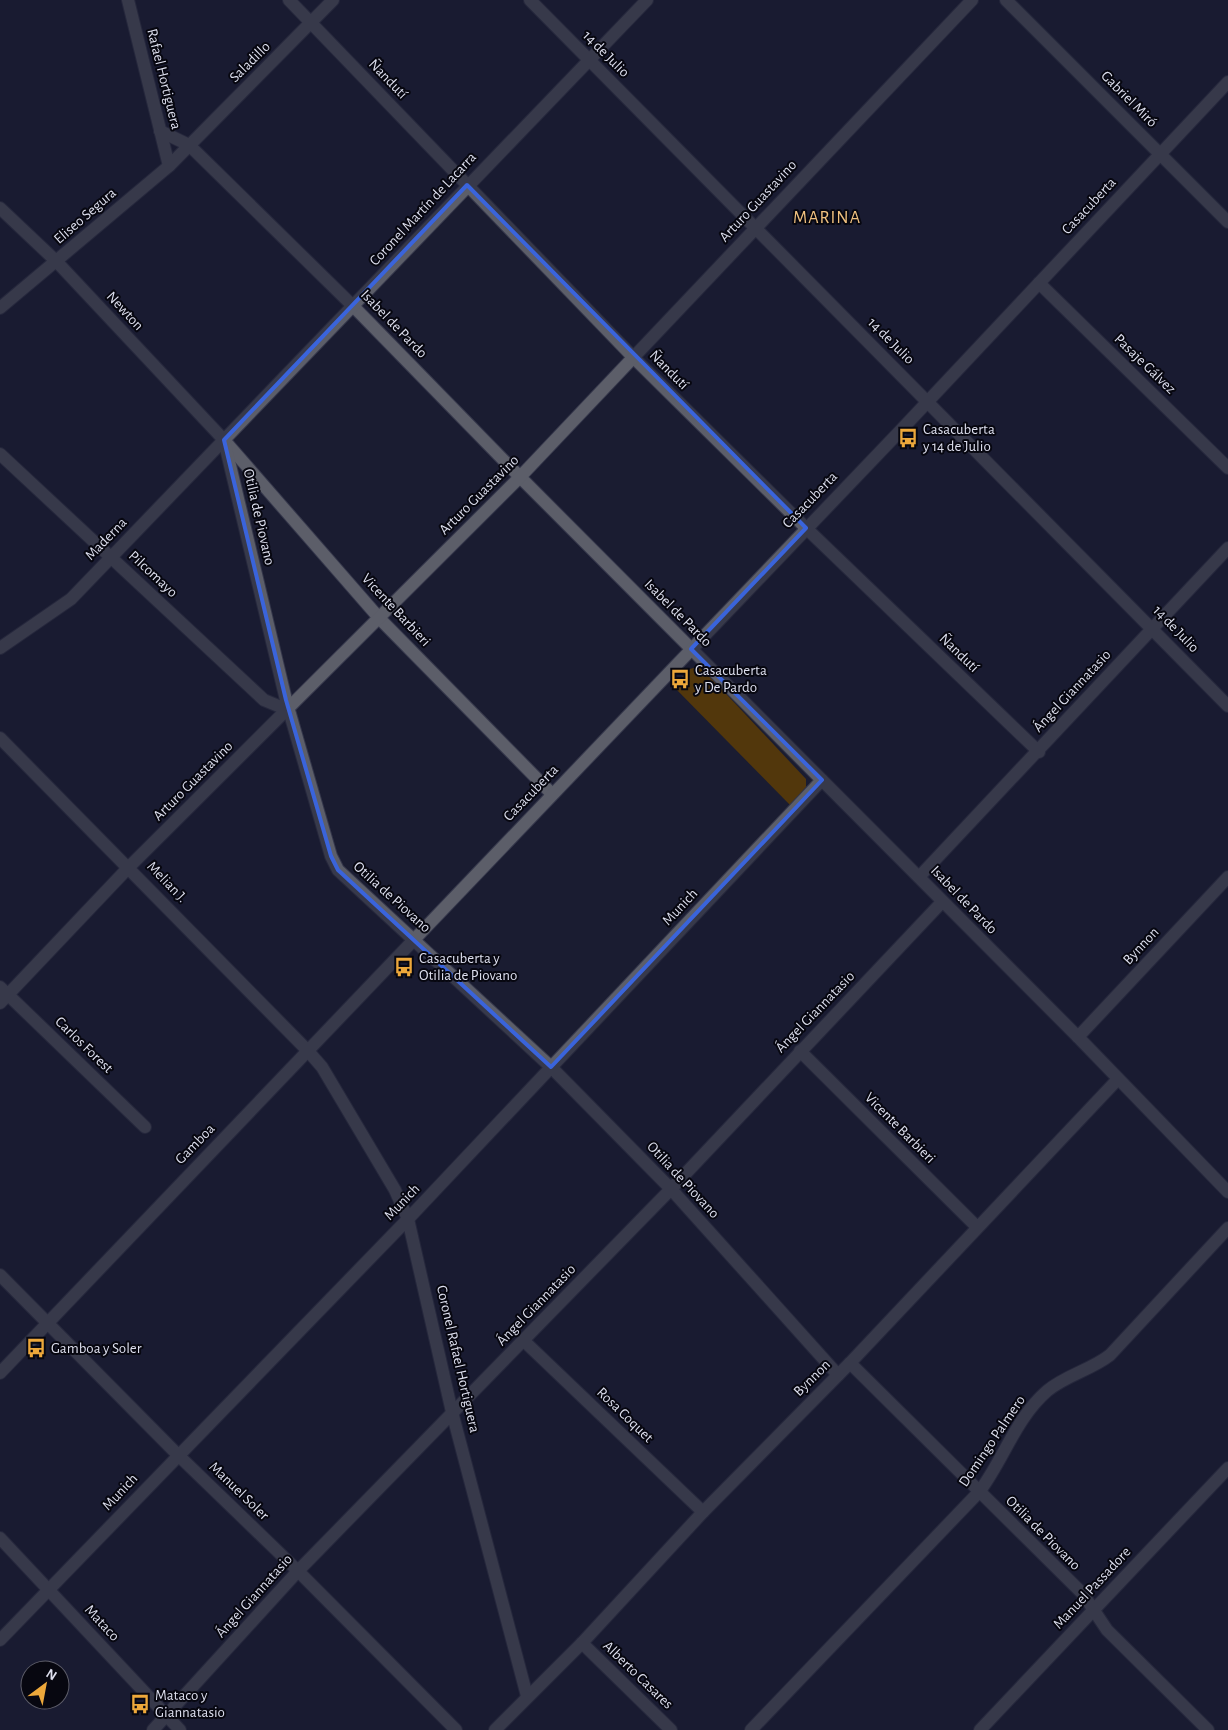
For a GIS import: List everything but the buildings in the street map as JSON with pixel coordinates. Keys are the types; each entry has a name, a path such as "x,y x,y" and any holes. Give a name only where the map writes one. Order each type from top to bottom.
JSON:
{"street":[{"name":"Rafael Hortiguera","path":"128,0 169,166"},
{"name":"Ñandutí","path":"288,0 634,358 806,528 1039,752"},
{"name":"Saladillo","path":"188,146 333,0"},
{"name":"14 de Julio","path":"530,0 1153,628 1228,706"},
{"name":"Coronel Martín de Lacarra","path":"224,440 354,306 467,184 647,0"},
{"name":"Arturo Guastavino","path":"3,995 520,477 972,0"},
{"name":"Gabriel Miró","path":"1006,0 1228,222"},
{"name":"Casacuberta","path":"414,939 928,401 1228,82"},
{"name":"Isabel de Pardo","path":"160,132 188,146 354,306 691,650 1078,1037 1228,1192"},
{"name":"Eliseo Segura","path":"0,308 169,166 188,146"},
{"name":"Newton","path":"0,208 57,262 224,440"},
{"name":"Pasaje Gálvez","path":"1039,283 1228,468"},
{"name":"Maderna","path":"0,648 71,598 224,440"},
{"name":"Vicente Barbieri","path":"224,440 380,619 552,794"},
{"name":"Otilia de Piovano","path":"224,440 288,710 331,856 338,870 551,1067 671,1189 838,1375"},
{"name":"Pilcomayo","path":"0,454 264,700 288,710"},
{"name":"Ángel Giannatasio","path":"919,877 1039,752 1228,548"},
{"name":"Melian J.","path":"0,738 308,1051"},
{"name":"Munich","path":"0,1640 408,1219 822,780"},
{"name":"Bynnon","path":"1078,1037 1228,877"},
{"name":"Ángel Giannatasio","path":"152,1730 167,1716 298,1571 671,1189 942,902"},
{"name":"Gamboa","path":"0,1373 414,939"},
{"name":"Carlos Forest","path":"3,995 145,1127"},
{"name":"Coronel Rafael Hortiguera","path":"308,1051 322,1067 395,1190 408,1219 452,1412 527,1696"},
{"name":"Vicente Barbieri","path":"800,1051 977,1227"},
{"name":"Bynnon","path":"495,1730 582,1643 703,1512 850,1363 1118,1079"},
{"name":"Domingo Palmero","path":"750,1730 979,1492 991,1476 1013,1432 1047,1391 1060,1381 1098,1364 1110,1355 1228,1228"},
{"name":"Manuel Soler","path":"0,1275 178,1455 298,1571 456,1730"},
{"name":"Rosa Coquet","path":"524,1341 703,1512"},
{"name":"Otilia de Piovano","path":"850,1363 1083,1594 1107,1630 1208,1730"},
{"name":"Manuel Passadore","path":"980,1730 1228,1468"},
{"name":"Mataco","path":"0,1538 180,1730"},
{"name":"Alberto Casares","path":"582,1643 671,1730"}],"highlighted area":[{"path":"467,185 806,528 691,649 822,780 551,1067 338,870 331,856 286,700 224,440"}],"shaded area":[{"path":"700,666 806,779 806,787 790,805 673,686 690,669"}],"place":[{"name":"Casacuberta y 14 de Julio","path":"908,438"},
{"name":"Casacuberta y De Pardo","path":"680,679"},
{"name":"Casacuberta y Otilia de Piovano","path":"404,967"},
{"name":"Gamboa y Soler","path":"36,1348"},
{"name":"Mataco y Giannatasio","path":"140,1704"}],"district":[{"name":"MARINA","path":"827,218"}]}
